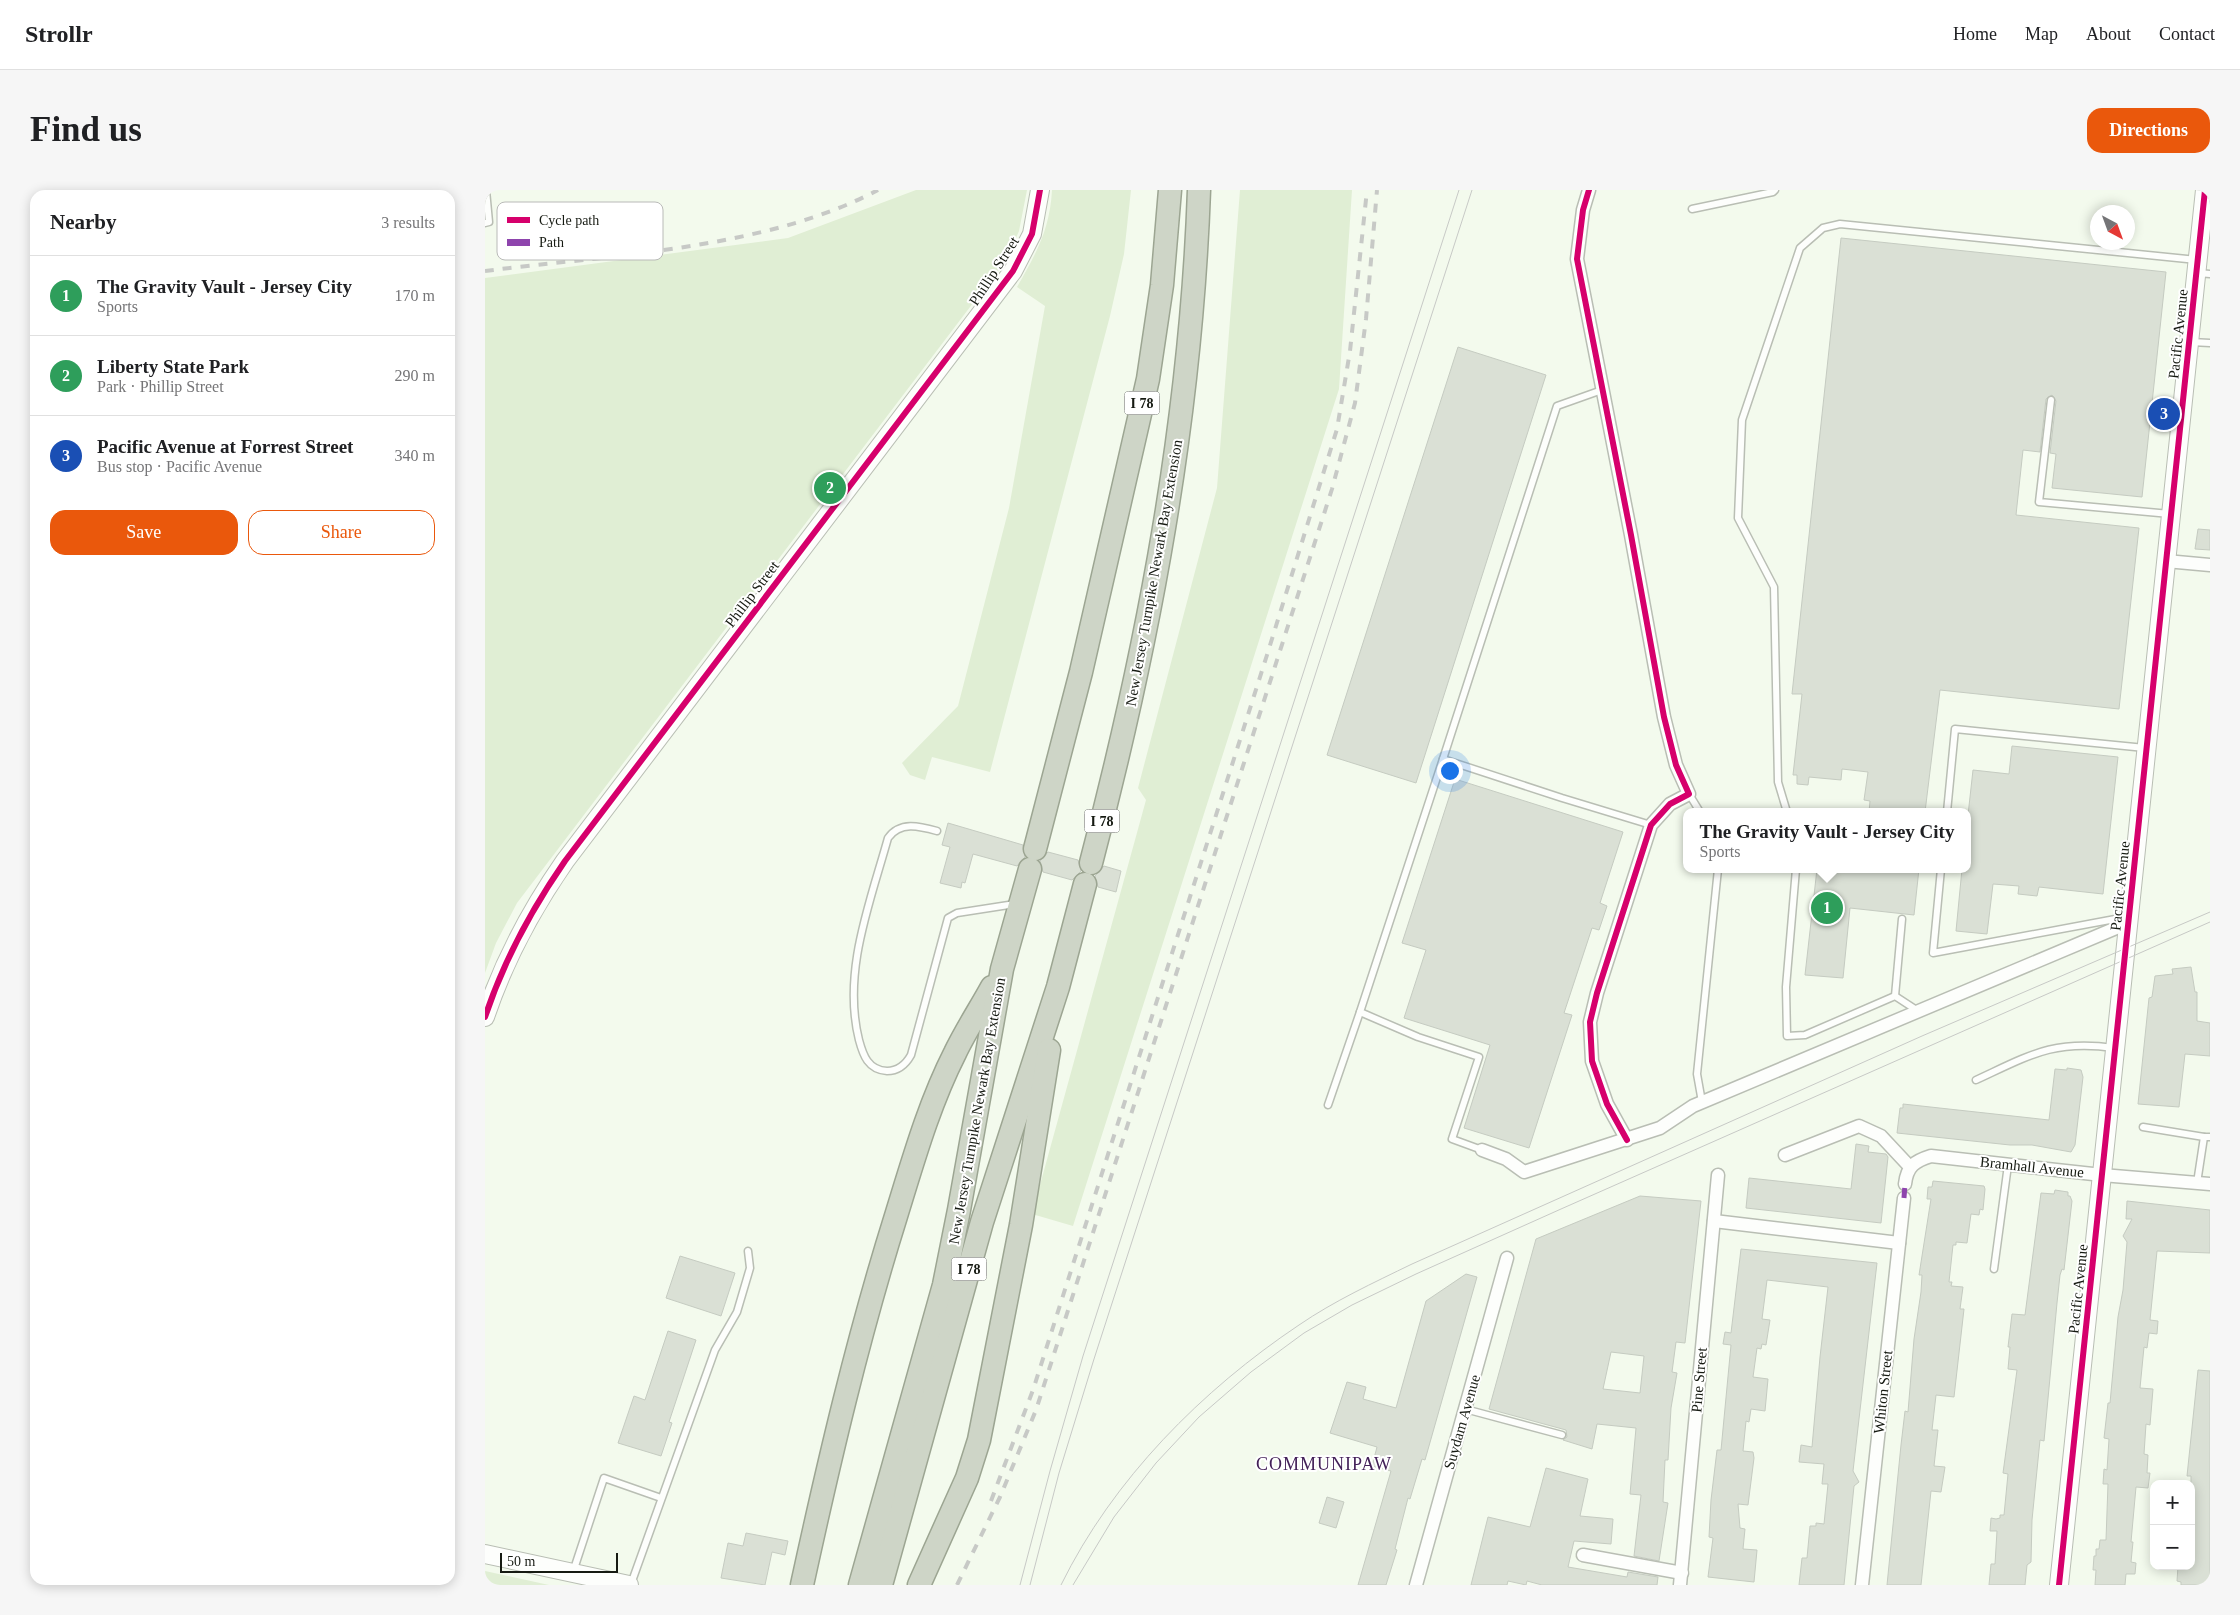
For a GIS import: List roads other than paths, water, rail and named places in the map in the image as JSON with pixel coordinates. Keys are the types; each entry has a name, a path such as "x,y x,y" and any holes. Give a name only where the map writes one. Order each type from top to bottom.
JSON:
{"highway":[{"name":"New Jersey Turnpike Newark Bay Extension","path":"881,1585 880,1552 949,1262 1003,968 1081,672 1148,379 1162,285 1170,190"},
{"name":"New Jersey Turnpike Newark Bay Extension","path":"1091,863 1136,682 1166,526 1189,362 1197,269 1199,190"},
{"name":"New Jersey Turnpike Newark Bay Extension","path":"860,1585 880,1552 982,1222 1058,987 1085,884"},
{"path":"802,1585 861,1334 910,1170 931,1108 955,1053 1003,968"},
{"path":"919,1585 964,1486 981,1434 1021,1225 1058,987"}],"street":[{"name":"Phillip Street","path":"485,1017 504,964 522,928 565,861 1013,271 1033,234 1040,190"},
{"path":"1589,190 1581,220 1577,259 1631,535 1664,717 1677,765 1689,794 1670,804 1651,825 1597,992 1590,1022 1592,1061 1607,1104 1627,1140"},
{"name":"Pacific Avenue","path":"2059,1585 2189,342 2201,269 2205,190"},
{"path":"2166,561 2210,565"},
{"path":"1482,1150 1506,1159 1524,1172 1627,1140 1660,1128 1702,1102 1919,1012 2129,920"},
{"path":"1785,1156 1859,1126 1881,1136 1913,1164 1906,1173 1905,1184"},
{"name":"Bramhall Avenue","path":"1913,1164 1931,1156 2203,1184"},
{"name":"Pine Street","path":"1681,1579 1719,1175"},
{"name":"Whiton Street","path":"1862,1585 1903,1198"},
{"path":"1714,1221 1899,1243"},
{"name":"Suydam Avenue","path":"1416,1585 1507,1258"},
{"path":"485,1554 630,1585"},
{"path":"1583,1555 1681,1579"}],"lane":[{"path":"485,222 489,222 486,190"},
{"path":"1692,209 1773,192 1775,190"},
{"path":"1786,808 1778,782 1774,587 1738,518 1742,420 1793,262 1800,248 1823,228 1839,224 2201,269"},
{"path":"2189,342 2210,343"},
{"path":"1327,1105 1360,1012 1557,406 1602,390"},
{"path":"2051,400 2039,502 2171,514"},
{"path":"1947,808 1955,729 2147,748"},
{"path":"1443,759 1651,825"},
{"path":"1689,794 1698,808"},
{"path":"937,831 906,826 892,832 887,838 855,968 855,1016 863,1053 869,1064 880,1070 893,1070 904,1065 911,1055 948,918 957,913 1020,903"},
{"path":"1702,1102 1697,1074 1718,873"},
{"path":"1796,873 1786,988 1787,1036 1805,1035 1895,996"},
{"path":"1941,873 1933,953 2129,920"},
{"path":"1895,996 1902,919"},
{"path":"1895,996 1919,1012"},
{"path":"1360,1012 1418,1037 1479,1057 1452,1139 1482,1150"},
{"path":"1976,1080 2037,1052 2070,1045 2115,1048"},
{"path":"2143,1127 2207,1137 2203,1184"},
{"path":"1994,1269 2008,1165"},
{"path":"630,1585 715,1350 737,1312 750,1268 748,1251"},
{"path":"1465,1409 1562,1435"},
{"path":"572,1573 604,1478 661,1498"}],"tram line":[{"path":"1020,1585 1083,1356 1459,190"},
{"path":"1030,1585 1059,1473 1094,1359 1472,190"},
{"path":"1061,1585 1082,1546 1106,1509 1163,1440 1228,1378 1263,1350 1326,1308 1412,1264 1922,1036 2210,912"},
{"path":"1073,1585 1114,1517 1156,1463 1199,1417 1251,1372 1304,1333 1352,1305 1561,1209 2210,922"}],"railway":[{"path":"663,250 738,237 787,225 834,210 878,190"},
{"path":"991,1501 1033,1390 1337,429 1350,351 1367,190"},
{"path":"957,1585 1000,1497 1036,1410 1332,489 1355,403 1366,319 1377,190"},
{"path":"485,271 582,260"}],"place":[{"name":"Pacific Avenue at Forrest Street","path":"2164,414"},
{"name":"Liberty State Park","path":"830,488"},
{"name":"The Gravity Vault - Jersey City","path":"1827,908"}],"district":[{"name":"COMMUNIPAW","path":"1324,1464"}]}
